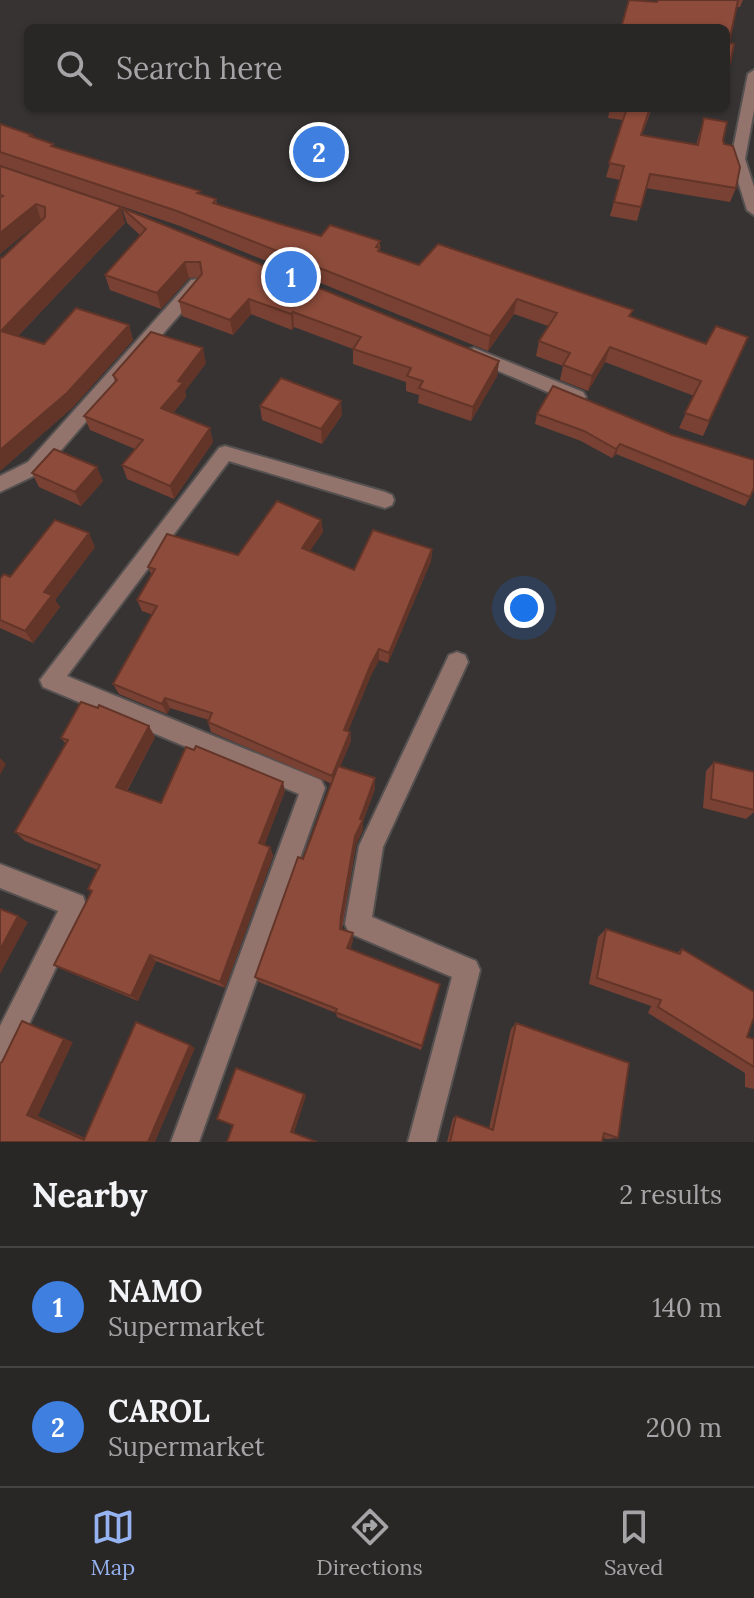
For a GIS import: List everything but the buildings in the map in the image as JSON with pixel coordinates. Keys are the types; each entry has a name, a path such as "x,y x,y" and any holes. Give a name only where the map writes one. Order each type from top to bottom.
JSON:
{"street":[{"path":"754,74 738,159 754,210"},
{"path":"738,159 754,162"},
{"path":"0,485 35,467 197,284"},
{"path":"454,346 587,401"},
{"path":"185,1142 313,788 51,680 225,453 385,500"},
{"path":"422,1142 467,970 358,924 371,846 457,662"},
{"path":"0,876 74,905 0,1054"}],"place":[{"name":"CAROL","path":"319,152"},
{"name":"NAMO","path":"291,277"}]}
